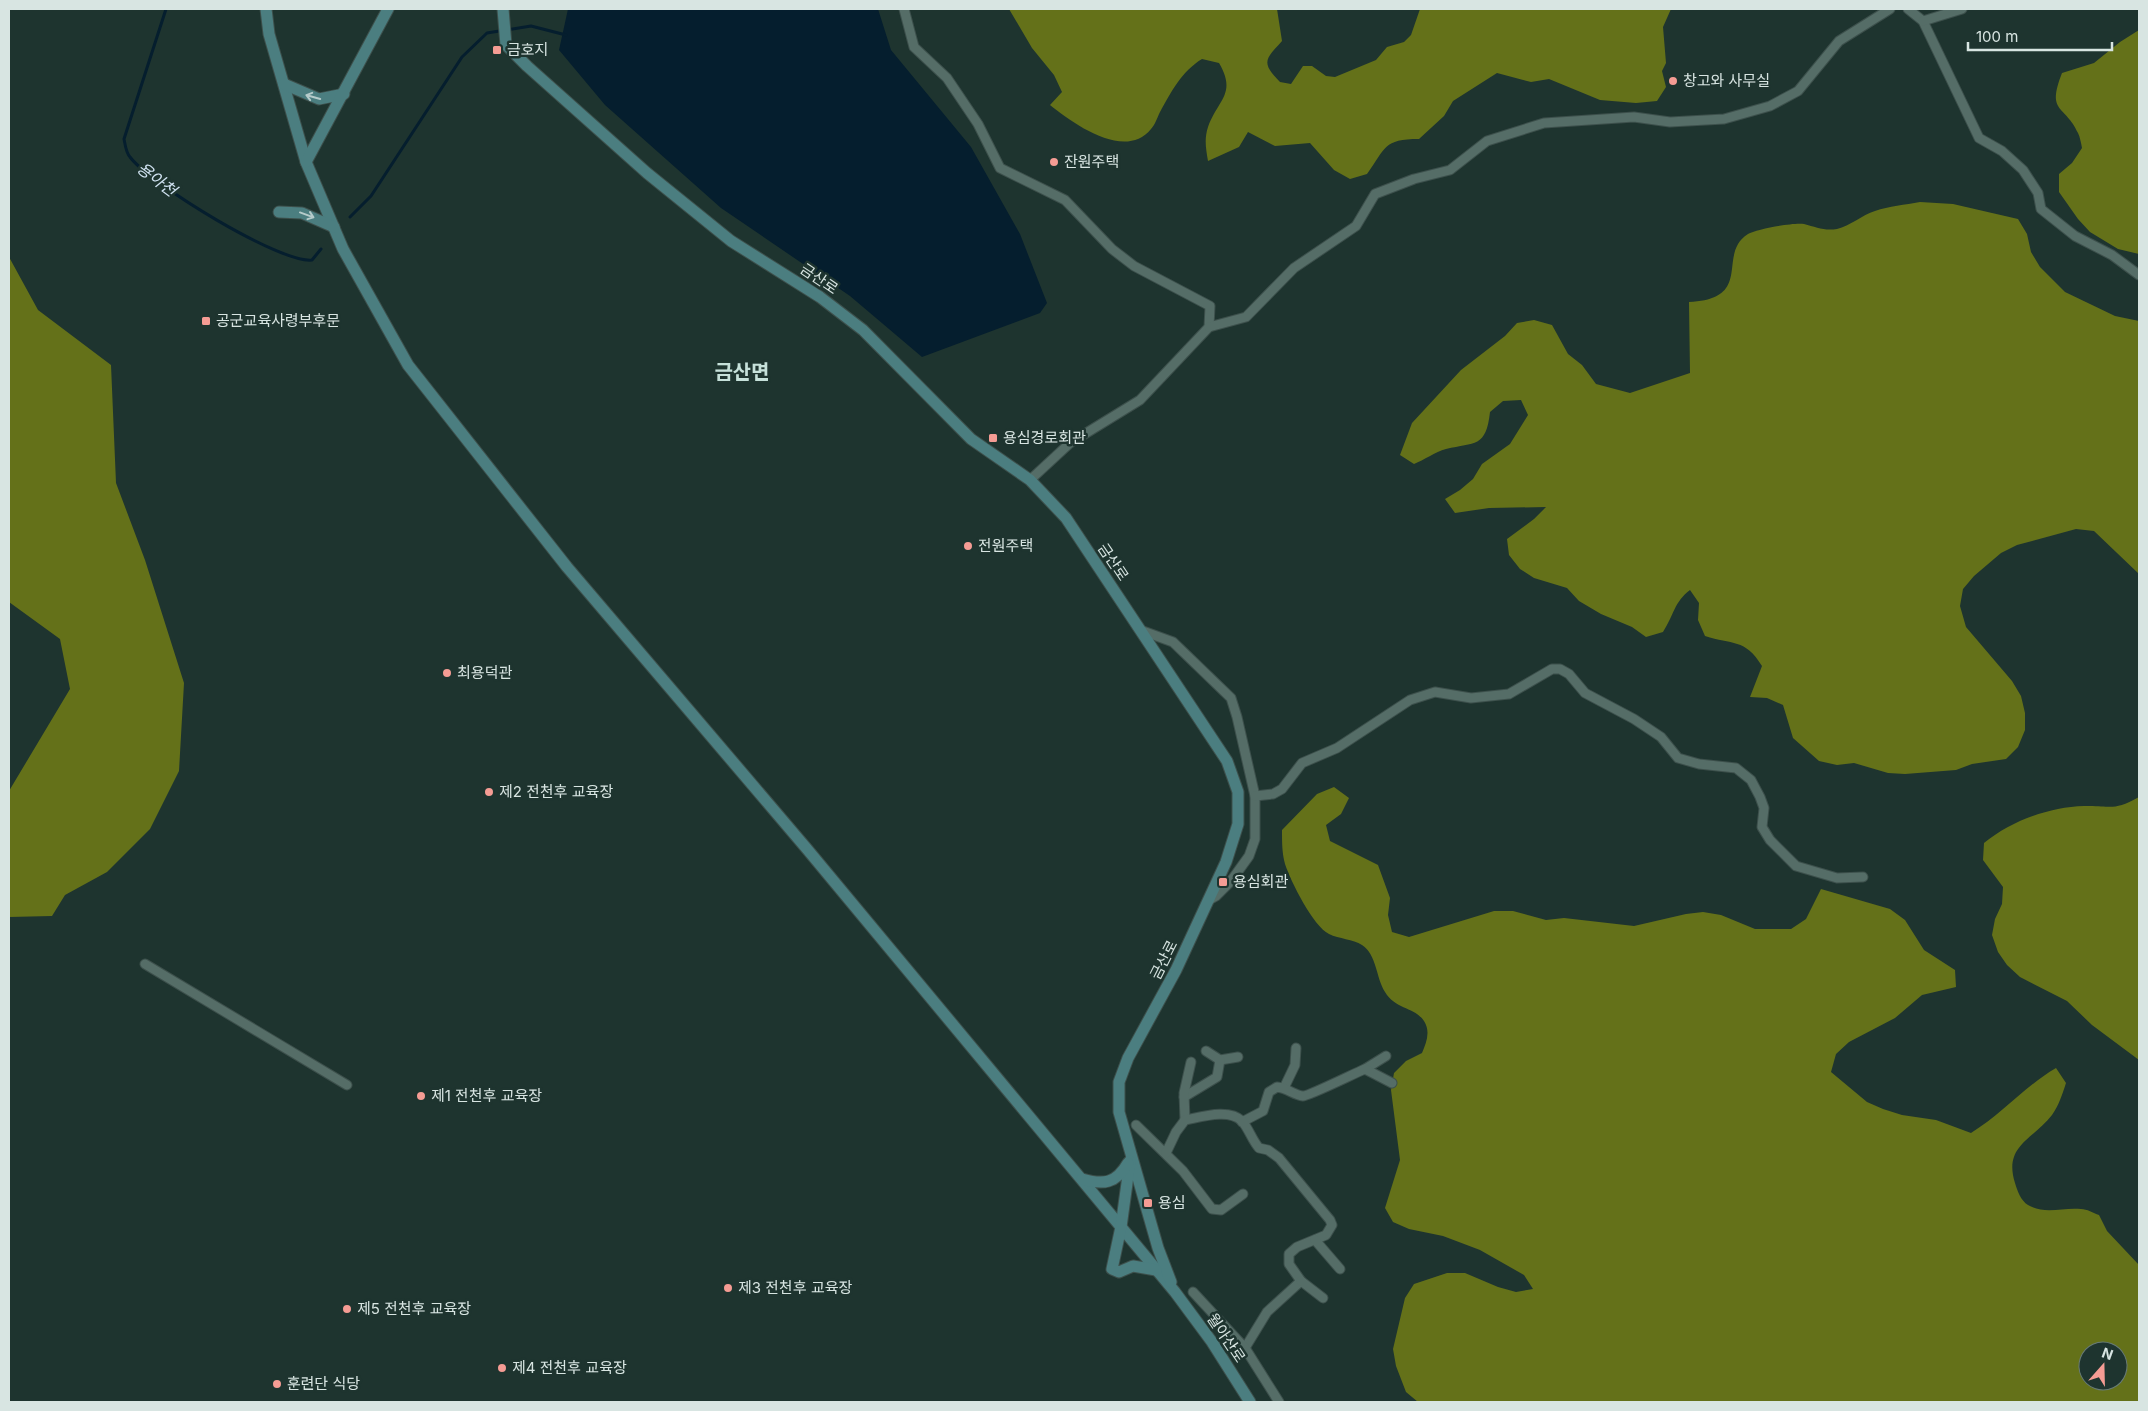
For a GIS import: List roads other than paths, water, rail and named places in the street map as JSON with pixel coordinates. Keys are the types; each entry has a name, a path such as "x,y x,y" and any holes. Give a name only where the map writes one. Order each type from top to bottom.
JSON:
{"street":[{"path":"266,9 269,34 306,162 343,249 408,365 561,560 808,848 1175,1292"},
{"path":"306,162 388,9"},
{"name":"금산로","path":"504,9 506,45 527,66 647,173 731,241 820,297 863,330 971,439 1030,480 1066,518 1227,761 1238,792 1238,824 1226,862 1176,970 1128,1058 1121,1075 1118,1097 1119,1112 1131,1157 1158,1248 1175,1292"},
{"path":"904,9 914,47 947,78 978,124 1000,168 1065,200 1112,249 1134,266 1210,306 1209,327"},
{"path":"1030,480 1070,443 1140,400 1209,327 1246,317 1294,268 1356,226 1375,194 1414,179 1450,170 1486,141 1544,123 1634,117 1670,122 1724,119 1770,106 1798,91 1839,41 1890,9"},
{"path":"1908,9 1923,21 1980,138 2002,152 2023,170 2038,193 2041,209 2075,236 2112,255 2139,275"},
{"path":"1923,21 1962,9"},
{"path":"284,84 319,99 344,94"},
{"path":"279,212 302,213 334,227"},
{"path":"1140,630 1173,642 1231,698 1237,717 1255,796 1257,820 1255,839 1249,856 1231,881 1216,896 1209,900"},
{"path":"1255,796 1273,794 1282,789 1302,763 1337,748 1410,700 1435,692 1471,698 1509,694 1552,669 1560,669 1569,674 1585,693 1634,719 1661,736 1678,758 1699,764 1736,768 1750,780 1760,797 1764,808 1762,827 1770,840 1796,866 1837,878 1863,876"},
{"path":"145,964 347,1085"},
{"path":"1284,1088 1295,1065 1296,1048"},
{"path":"1206,1051 1220,1060 1238,1057"},
{"path":"1242,1122 1263,1111 1266,1098 1273,1089 1284,1088 1297,1094 1311,1095 1329,1084 1365,1069 1386,1056"},
{"path":"1184,1097 1216,1077 1220,1060"},
{"path":"1166,1153 1176,1132 1185,1120 1184,1097 1191,1062"},
{"path":"1365,1069 1392,1083"},
{"path":"1185,1120 1225,1114 1242,1122 1256,1144 1279,1158 1330,1220 1330,1230 1315,1240 1297,1246 1289,1254 1290,1264 1301,1281 1323,1298"},
{"path":"1136,1125 1183,1170 1212,1209 1221,1210 1242,1194"},
{"path":"1082,1179 1095,1183 1109,1182 1120,1175 1131,1157"},
{"path":"1131,1157 1121,1228 1112,1269 1119,1272 1125,1267 1144,1266 1156,1270"},
{"path":"1315,1240 1340,1269"},
{"path":"1245,1348 1266,1312 1301,1281"},
{"name":"월아산로","path":"1175,1292 1212,1342 1250,1402"},
{"path":"1193,1292 1245,1348 1279,1402"}],"water":[{"name":"금호지","path":"568,9 878,9 891,50 971,147 1020,234 1047,303 1040,313 922,357 850,296 721,208 605,105 559,50"}],"waterway":[{"name":"용아천","path":"166,9 124,139 129,155 142,169 188,203 246,236 296,258 312,260 321,249"},
{"name":"용아천","path":"350,217 371,196 462,57 487,33 531,26 566,35"}],"place":[{"name":"금호지","path":"497,50"},
{"name":"창고와 사무실","path":"1673,81"},
{"name":"잔원주택","path":"1054,162"},
{"name":"공군교육사령부후문","path":"206,321"},
{"name":"용심경로회관","path":"993,438"},
{"name":"전원주택","path":"968,546"},
{"name":"최용덕관","path":"447,673"},
{"name":"제2 전천후 교육장","path":"489,792"},
{"name":"용심회관","path":"1223,882"},
{"name":"제1 전천후 교육장","path":"421,1096"},
{"name":"용심","path":"1148,1203"},
{"name":"제3 전천후 교육장","path":"728,1288"},
{"name":"제5 전천후 교육장","path":"347,1309"},
{"name":"제4 전천후 교육장","path":"502,1368"},
{"name":"훈련단 식당","path":"277,1384"}],"district":[{"name":"금산면","path":"742,372"}]}
